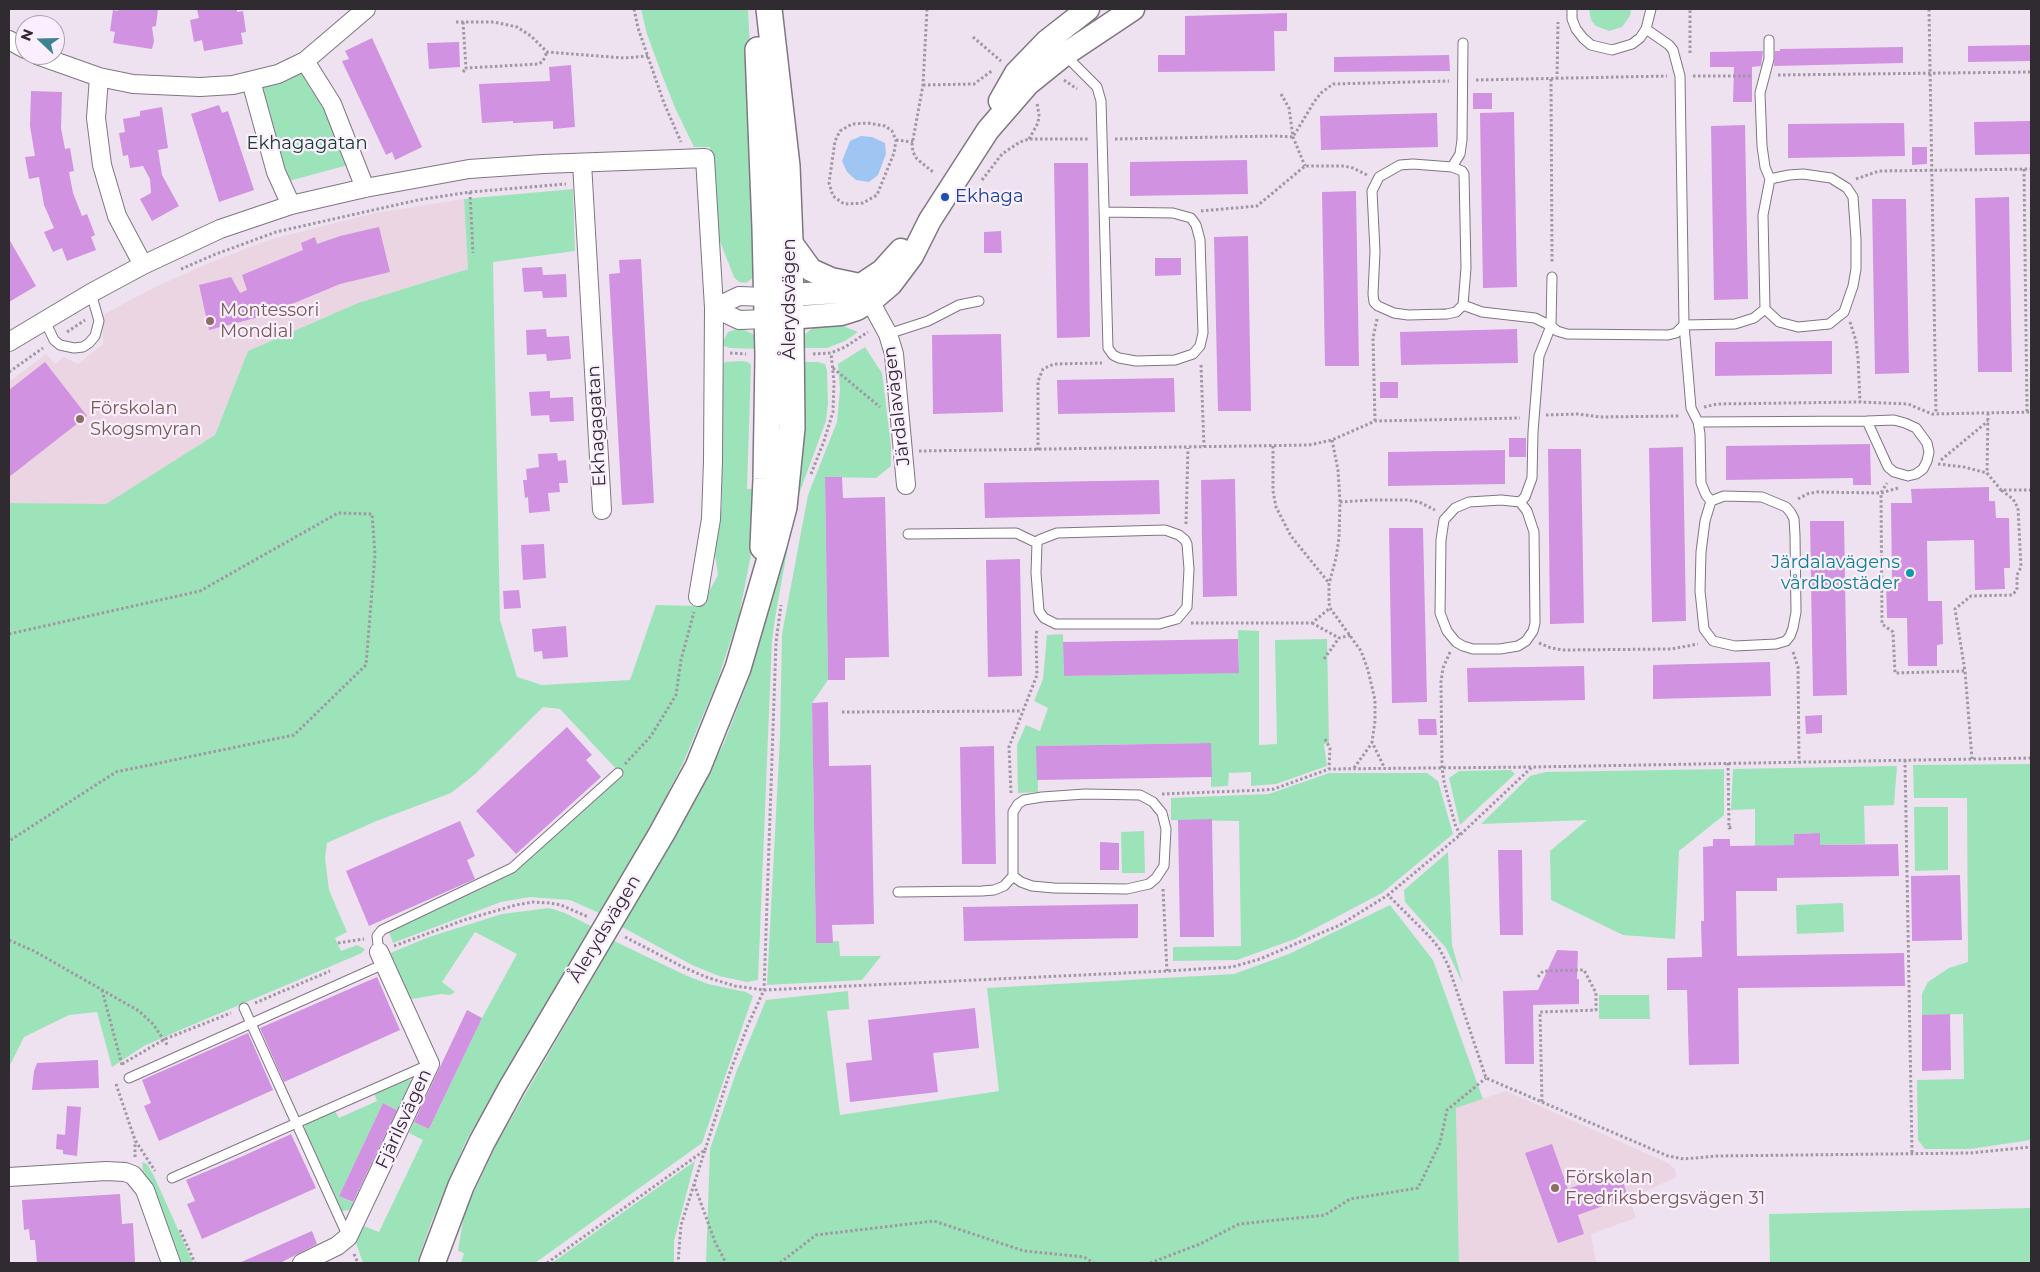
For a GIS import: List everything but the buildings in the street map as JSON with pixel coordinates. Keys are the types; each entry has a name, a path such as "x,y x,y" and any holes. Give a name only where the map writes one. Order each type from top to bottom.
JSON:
{"main road":[{"name":"Ålerydsvägen","path":"432,1263 457,1195 482,1142 512,1087 662,833 698,767 738,668 784,507 792,428 791,355 778,307 765,228 756,9"},
{"name":"Ålerydsvägen","path":"761,587 766,479 778,307 790,241 787,166 769,9"}],"street":[{"path":"65,65 100,77 133,84 200,87 233,85 278,74 305,61 366,9"},
{"path":"1056,48 1088,9"},
{"path":"714,308 739,296 778,307 841,314 857,309 882,271 930,220 988,130 1003,94 1016,73 1056,48 1133,9"},
{"path":"305,61 332,104 365,188"},
{"path":"100,77 96,118 102,165 117,216 144,265"},
{"path":"251,81 276,172 291,205"},
{"path":"9,342 144,265 220,229 291,205 365,188 470,169 543,164 705,158 714,308 714,442 711,519 698,597"},
{"name":"Ekhagagatan","path":"582,163 602,510"},
{"path":"790,241 811,270 866,293"},
{"name":"Järdalavägen","path":"866,293 885,328 894,354 906,485"},
{"name":"Fjärilsvägen","path":"348,1237 430,1064 380,951"},
{"path":"9,1177 106,1171 126,1172 133,1175 145,1190 171,1263"},
{"path":"302,1263 338,1246 348,1237"}],"lane":[{"path":"1572,9 1572,19 1580,34 1591,45 1601,49 1612,50 1627,46 1640,38 1650,19 1651,9"},
{"path":"1646,29 1669,45 1685,76 1684,326 1692,413 1698,422 1700,434 1701,483 1711,501"},
{"path":"1769,40 1769,59 1760,93 1762,146 1765,166 1770,179 1762,214 1765,309 1779,322 1804,327 1829,324 1844,312 1853,286 1856,254 1853,197 1845,186 1831,178 1818,175 1789,175 1770,179"},
{"path":"1452,167 1460,154 1461,146 1463,43"},
{"path":"1056,48 1097,87 1103,112 1107,341 1108,348 1115,356 1136,361 1175,360 1193,354 1200,346 1202,340 1203,308 1198,231 1191,218 1173,213 1105,212"},
{"path":"1414,164 1452,167 1462,171 1464,174 1466,268 1463,305 1456,312 1408,315 1394,313 1374,302 1375,252 1372,191 1379,177 1400,165 1414,164"},
{"path":"1520,502 1525,497 1532,478 1534,416 1539,356 1551,326 1552,277"},
{"path":"45,321 54,340 60,344 74,348 89,344 98,329 99,321 92,293"},
{"path":"885,328 928,321 959,305 979,301"},
{"path":"1463,305 1482,312 1535,318 1567,334 1668,335 1676,333 1684,326 1735,324 1754,318 1765,309"},
{"path":"1698,422 1894,420 1916,428 1927,443 1929,452 1927,462 1916,474 1908,476 1894,472 1888,466 1864,421"},
{"path":"1753,495 1773,500 1786,506 1794,519 1796,612 1793,628 1786,641 1776,644 1735,646 1713,641 1704,629 1702,621 1701,572 1705,522 1711,501 1724,496 1753,495"},
{"path":"1501,500 1520,502 1527,511 1534,532 1535,623 1530,636 1518,646 1500,649 1473,649 1456,642 1447,631 1440,613 1444,520 1455,508 1469,502 1501,500"},
{"path":"1160,530 1179,535 1185,540 1189,552 1188,601 1183,614 1177,619 1159,624 1094,625 1056,624 1044,618 1038,604 1037,543 1039,540 1057,533 1160,530"},
{"path":"908,534 1016,534 1037,543"},
{"path":"129,1078 251,1023 380,951 382,930 512,868 618,773"},
{"path":"898,892 994,890 1004,886 1013,876 1013,812 1018,804 1024,800 1042,796 1085,794 1140,795 1153,802 1162,813 1166,829 1164,866 1156,878 1149,884 1127,888 1054,888 1032,886 1021,882 1013,876"},
{"path":"244,1008 348,1237"},
{"path":"172,1178 430,1064"}],"path":[{"path":"634,9 638,28 664,103 688,158"},
{"path":"927,9 923,85 913,152 917,159 933,172"},
{"path":"1685,76 1690,9"},
{"path":"1929,9 1936,414"},
{"path":"1557,79 1558,17"},
{"path":"456,22 494,22 517,27 531,36 546,52 624,58 648,56"},
{"path":"463,22 466,68 463,72"},
{"path":"466,68 539,64 544,61 546,52"},
{"path":"923,85 974,84 1003,62"},
{"path":"1293,137 1314,102 1321,93 1334,84 1685,76 2031,72"},
{"path":"1057,78 1074,86 1103,112"},
{"path":"1550,79 1552,277"},
{"path":"1281,94 1289,108 1293,137 1305,166"},
{"path":"868,123 885,126 892,131 896,140 894,153 877,196 863,203 844,204 833,196 829,183 831,162 834,141 840,131 852,124 868,123"},
{"path":"980,183 1002,154 1020,142 1029,139 1293,137"},
{"path":"896,140 913,142"},
{"path":"1191,218 1196,212 1202,210 1257,206 1305,166 1348,167 1364,173 1376,183"},
{"path":"903,452 1309,445 1332,440 1375,422 1518,419 1557,413 1600,417 1673,417 1692,413 1707,406 1717,404 1860,402 1908,404 1928,414 2029,412 2025,321 2024,169"},
{"path":"1845,186 1859,176 1879,171 2031,169"},
{"path":"175,272 216,254 276,232 418,200 470,192 582,183"},
{"path":"470,192 473,253"},
{"path":"1375,422 1373,338 1375,323 1381,307"},
{"path":"1844,312 1853,327 1856,341 1860,402 1864,421"},
{"path":"9,372 54,340 97,313"},
{"path":"2025,321 2031,321"},
{"path":"791,355 831,353 885,328"},
{"path":"810,476 833,412 831,353"},
{"path":"1193,354 1200,360 1202,369 1204,447"},
{"path":"1038,450 1038,381 1043,369 1054,364 1108,362 1115,356"},
{"path":"832,367 901,424"},
{"path":"1972,759 1965,671 1955,608 1971,596 2012,595 2017,590 2017,575 2021,566 2018,508 2013,499 2001,490 1986,473 1988,413"},
{"path":"1927,462 1936,463 1988,421"},
{"path":"1332,440 1338,470 1340,502 1339,538 1329,584 1330,608 1361,651 1373,687 1375,721 1372,742 1354,768"},
{"path":"1274,446 1273,491 1279,512 1291,536 1329,584"},
{"path":"1185,540 1188,448"},
{"path":"1894,472 1881,493 1882,624 1893,632 1895,674 1965,671"},
{"path":"2001,490 2031,490"},
{"path":"1786,506 1807,494 1817,492 1881,493"},
{"path":"1340,502 1407,500 1419,502 1446,517"},
{"path":"9,634 200,591 338,513 372,514 375,554 366,665 294,735 116,772 9,841"},
{"path":"618,773 651,736 676,695 682,660 698,597"},
{"path":"678,1263 681,1225 733,1064 748,1024 764,990 776,642 782,600"},
{"path":"1312,623 1330,608"},
{"path":"1018,804 1012,797 1010,788 1009,748 1037,675 1036,639 1038,628 1044,618"},
{"path":"1177,619 1195,624 1312,623 1339,638"},
{"path":"1324,659 1339,638 1351,635"},
{"path":"1530,636 1541,645 1563,650 1686,648 1710,638"},
{"path":"1786,641 1796,656 1798,667 1799,762"},
{"path":"1456,642 1448,654 1441,681 1442,767 1446,790 1455,824 1460,835"},
{"path":"842,712 1022,712"},
{"path":"1325,739 1330,748 1329,769"},
{"path":"1372,742 1384,767"},
{"path":"1153,802 1159,795 1168,792 1274,788 1329,769 2031,758"},
{"path":"1905,760 1912,1154"},
{"path":"1728,762 1729,828 1732,827"},
{"path":"619,933 706,977 735,986 764,990 1232,967 1260,959 1340,924 1388,895 1460,835 1532,767"},
{"path":"1156,878 1164,894 1166,971"},
{"path":"1388,895 1429,936 1443,956 1463,1006 1486,1078 1610,1132 1677,1158 1971,1153 2031,1147"},
{"path":"338,944 380,951 464,920 533,902 561,905 595,921"},
{"path":"9,940 34,951 139,1011 165,1039"},
{"path":"118,1071 122,1065 165,1039 244,1008 334,969"},
{"path":"1538,977 1542,971 1584,970 1596,993 1596,1010 1540,1012 1542,1102"},
{"path":"101,990 122,1065"},
{"path":"115,1077 135,1140 157,1176"},
{"path":"1150,1263 1200,1244 1239,1224 1324,1215 1350,1199 1418,1188 1440,1143 1447,1110 1486,1078"},
{"path":"547,1263 705,1150"},
{"path":"694,1184 715,1242 726,1263"},
{"path":"780,1263 816,1235 934,1221 1024,1252 1084,1257 1094,1263"},
{"path":"178,1225 196,1263"}],"shaded area":[{"name":"Montessori Mondial","path":"464,199 468,269 358,303 248,351 215,435 106,505 9,503 9,382 46,354 55,364 64,357 78,364 103,344 103,315 153,288 216,260 272,239 375,213"},
{"name":"Förskolan Fredriksbergsvägen 31","path":"1506,1091 1668,1163 1675,1169 1676,1177 1630,1199 1636,1218 1591,1234 1596,1263 1459,1263 1456,1108"}],"green space":[{"path":"641,9 748,9 752,86 754,277 746,283 739,282 734,277 719,239 715,176 710,147 694,147 662,75 647,34"},
{"path":"1589,9 1631,9 1630,16 1622,27 1609,31 1596,26 1591,20"},
{"name":"Ekhagagatan","path":"302,72 326,110 348,165 289,181 279,156 259,88"},
{"path":"573,189 575,251 493,262 500,620 517,677 542,685 630,680 656,605 701,606 718,575 715,554 722,504 722,366 725,362 742,361 748,362 751,365 747,489 753,489 752,550 739,615 717,682 683,763 657,815 599,913 570,900 530,897 501,902 393,943 389,932 512,874 621,774 560,709 543,707 474,775 451,793 374,822 327,843 325,858 329,890 347,932 335,938 341,951 357,945 365,949 362,953 144,1046 112,1067 97,1012 69,1015 24,1037 9,1067 9,503 106,504 215,435 248,351 358,303 468,269 464,199"},
{"path":"838,324 858,332 845,341 827,348 798,348 805,334 813,328 821,325"},
{"path":"740,328 753,334 758,341 759,349 730,348 721,345 728,332"},
{"path":"865,347 882,373 891,446 891,466 876,478 825,477 828,680 812,703 816,943 839,941 840,956 881,956 862,980 767,985 780,737 782,634 808,495 837,422 840,389 838,364"},
{"path":"797,362 825,364 828,403 826,421 796,502 775,618 772,640 758,980 747,982 719,976 692,965 622,927 680,829 724,743 749,678 769,609 780,556"},
{"path":"1238,630 1259,631 1259,745 1277,744 1275,640 1327,639 1329,743 1324,744 1327,766 1276,784 1251,786 1251,772 1229,773 1228,786 1211,787 1211,743 1037,746 1038,792 1018,793 1017,745 1026,725 1040,731 1048,708 1034,701 1043,679 1047,635 1063,634 1064,676 1239,672"},
{"path":"2031,764 2031,1140 1970,1149 1925,1149 1918,1140 1917,1080 1964,1079 1963,1014 1922,1015 1922,994 1928,982 1949,968 1968,962 1967,798 1914,798 1913,765"},
{"path":"1897,766 1894,805 1864,806 1865,844 1820,845 1820,833 1794,834 1794,845 1755,846 1755,809 1731,810 1733,769"},
{"path":"1724,769 1724,815 1679,851 1675,939 1623,935 1551,900 1550,851 1587,820 1481,824 1530,776 1546,772"},
{"path":"1511,770 1515,774 1460,825 1449,778 1459,771"},
{"path":"1329,773 1427,773 1438,781 1453,834 1382,893 1295,939 1237,960 1173,961 1173,947 1241,946 1239,821 1171,820 1171,798 1269,794"},
{"path":"1914,807 1948,807 1948,870 1915,871"},
{"path":"1144,831 1145,873 1122,873 1121,832"},
{"path":"1448,852 1452,945 1463,984 1446,948 1405,902 1404,890"},
{"path":"1843,903 1844,932 1797,934 1796,905"},
{"path":"1390,905 1433,960 1483,1099 1456,1108 1459,1263 706,1263 710,1149 737,1070 766,1000 848,991 849,1009 827,1011 840,1115 999,1091 987,988 1234,974 1289,954"},
{"path":"549,908 565,913 591,926 466,1141 431,1223 417,1263 363,1263 355,1240 364,1226 379,1232 423,1140 409,1133 414,1122 429,1129 482,1018 517,954 475,932 442,982 455,992 450,995 441,994 408,999 388,954 429,937 502,914"},
{"path":"614,941 685,975 708,984 746,992 753,996 702,1143 535,1263 461,1263 464,1253 458,1251 464,1213 497,1143"},
{"path":"1599,995 1649,995 1650,1019 1599,1019"},
{"path":"408,1079 411,1081 398,1110 383,1103 339,1196 354,1203 350,1210 342,1211 338,1208 304,1132 305,1125 335,1111 339,1118 377,1101 374,1093"},
{"path":"695,1161 674,1241 674,1263 552,1263"},
{"path":"142,1162 147,1164 154,1176 193,1263 179,1263 150,1181 143,1171"},
{"path":"2031,1208 2031,1263 1770,1263 1769,1214"}],"water":[{"path":"861,136 872,137 885,143 886,154 878,175 869,182 856,180 847,172 842,161 850,141"}],"place":[{"name":"Ekhaga","path":"945,197"},
{"name":"Montessori Mondial","path":"210,321"},
{"name":"Förskolan Skogsmyran","path":"80,419"},
{"name":"Järdalavägens vårdbostäder","path":"1910,573"},
{"name":"Förskolan Fredriksbergsvägen 31","path":"1555,1188"}]}
